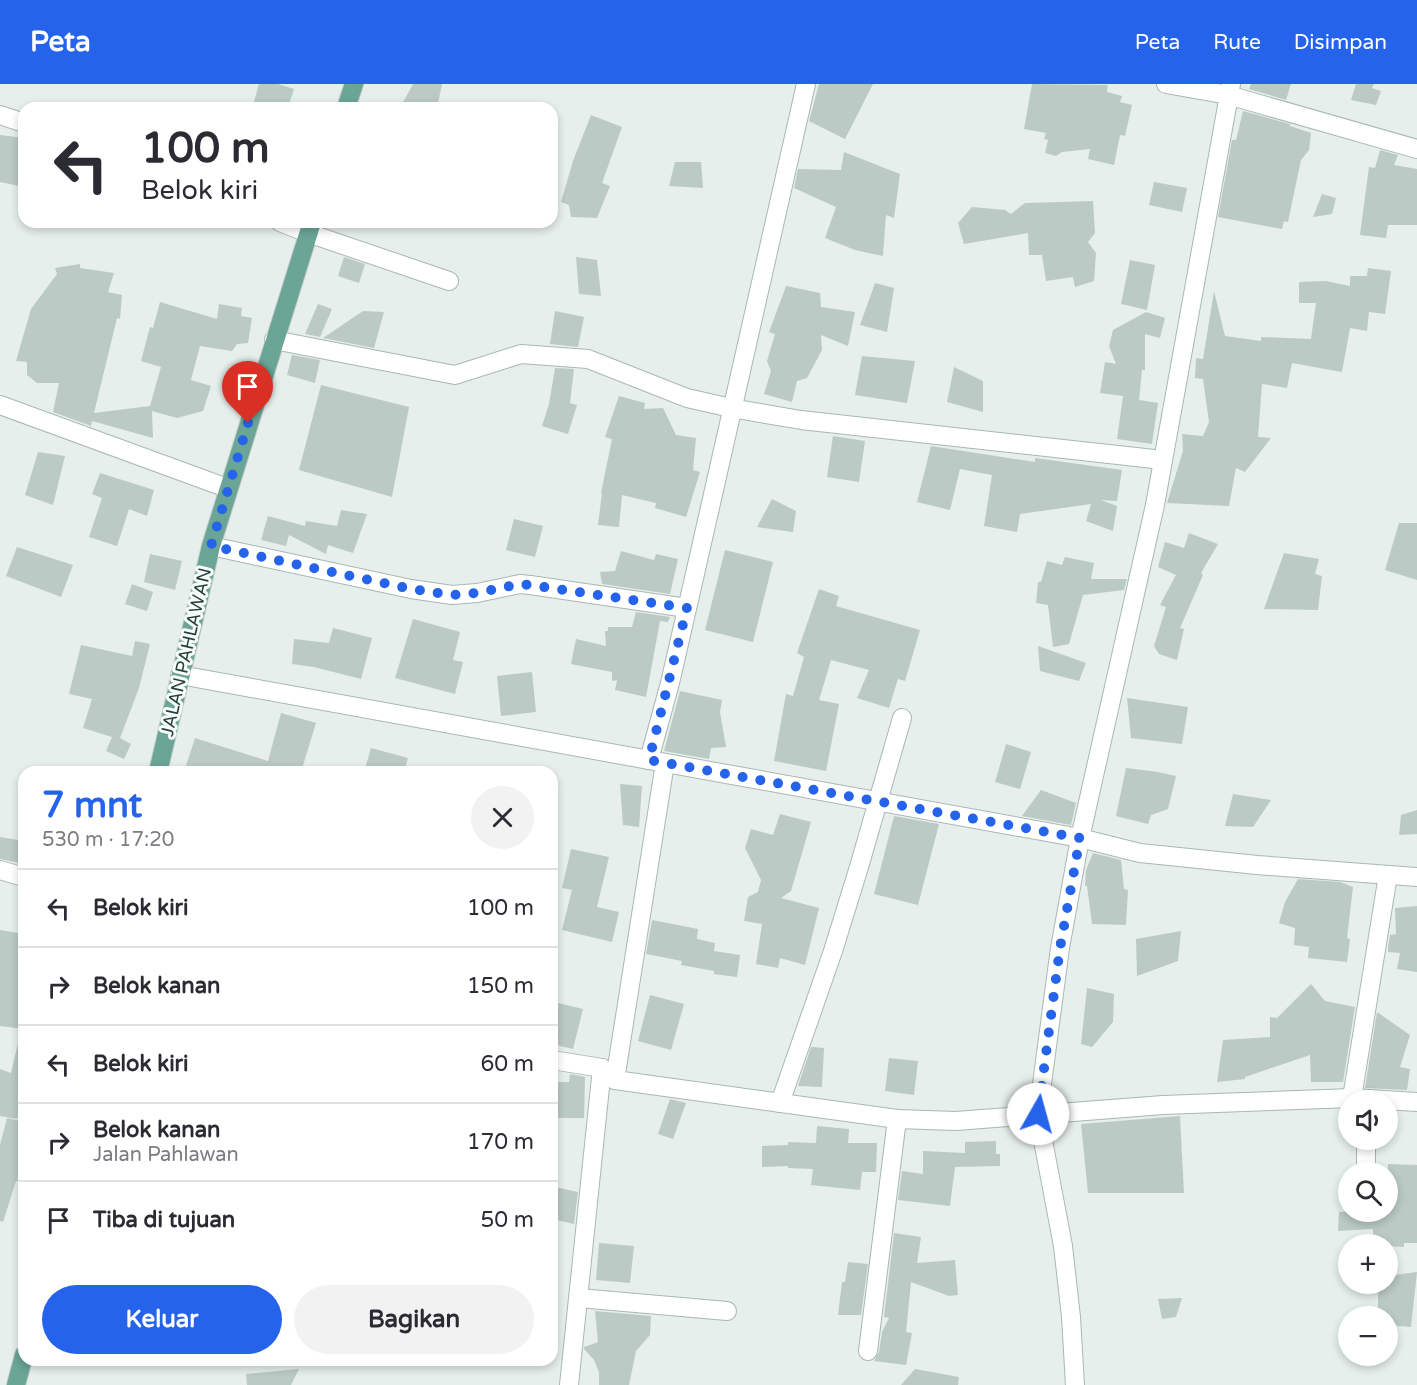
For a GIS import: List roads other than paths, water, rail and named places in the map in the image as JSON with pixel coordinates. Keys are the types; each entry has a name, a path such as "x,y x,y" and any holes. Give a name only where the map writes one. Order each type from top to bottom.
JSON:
{"main road":[{"path":"348,102 354,84"},
{"name":"JALAN PAHLAWAN","path":"159,766 211,546 227,488 310,228"},
{"path":"16,1385 21,1366"}],"street":[{"path":"569,1385 609,1074 657,762 687,608 806,84"},
{"path":"1166,84 1229,90 1417,149"},
{"path":"1075,1385 1071,1317 1063,1246 1038,1114 1060,948 1080,838 1163,460 1229,90"},
{"path":"0,115 18,121"},
{"path":"310,228 449,281"},
{"path":"274,340 455,375 521,354 588,359 687,398 732,408 801,420 1163,460"},
{"path":"0,405 227,488"},
{"path":"211,546 411,589 452,595 477,593 520,584 687,608"},
{"path":"180,675 1080,838 1140,853 1257,865 1417,877"},
{"path":"780,1103 836,940 902,718"},
{"path":"0,870 18,875"},
{"path":"1363,1090 1388,875"},
{"path":"558,1061 609,1074 780,1103 897,1119 956,1121 1163,1104 1338,1100"},
{"path":"1398,1101 1417,1102"},
{"path":"868,1350 897,1119"},
{"path":"579,1298 727,1311"}]}
